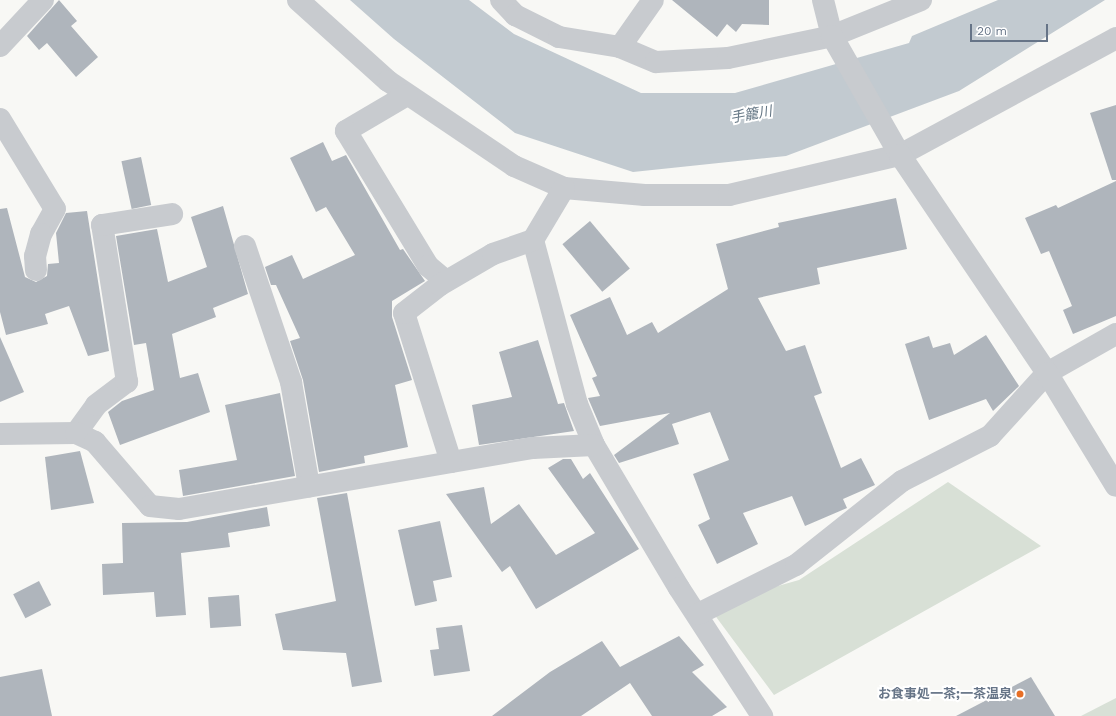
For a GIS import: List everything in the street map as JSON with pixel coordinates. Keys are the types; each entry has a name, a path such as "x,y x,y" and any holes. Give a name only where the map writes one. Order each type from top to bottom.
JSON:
{"street":[{"path":"0,46 43,0"},
{"path":"298,0 388,81 514,166 564,188 645,195 729,195 900,156 1116,38"},
{"path":"501,0 515,15 559,37 620,46 656,62 721,58 832,36 921,0"},
{"path":"620,46 653,0"},
{"path":"823,0 832,36 900,156 1047,373 1116,486"},
{"path":"407,94 346,131 428,266 446,281"},
{"path":"0,119 55,208 40,234 35,256 36,270"},
{"path":"451,462 404,313 446,281 493,254 533,240 564,188"},
{"path":"76,433 96,405 127,382 102,225 172,214"},
{"path":"533,240 577,404 594,445 679,588 698,614 762,716"},
{"path":"245,246 291,382 309,486"},
{"path":"698,614 796,565 902,481 990,436 1047,373 1116,334"},
{"path":"0,434 14,431 76,433 95,442 150,506 179,509 533,448 594,445"}],"shaded area":[{"path":"948,482 1041,546 774,695 708,606 799,580"},
{"path":"1116,698 1116,716 1081,716"}],"water":[{"name":"手籠川","path":"350,0 469,0 514,34 641,93 735,93 909,43 912,36 998,0 1105,0 959,91 786,156 633,172 515,133 394,39"}],"building":[{"path":"59,0 77,21 71,26 98,57 76,77 47,43 39,50 27,36"},
{"path":"672,0 769,0 769,25 742,24 736,32 727,24 717,37"},
{"path":"1116,105 1116,180 1112,180 1090,113"},
{"path":"323,142 332,161 346,155 400,250 403,249 425,281 392,301 392,317 412,380 395,385 408,447 364,456 365,463 319,472 303,380 290,341 300,338 276,285 271,285 265,267 292,255 303,279 355,255 326,207 316,212 290,158"},
{"path":"141,157 151,205 132,209 121,161"},
{"path":"1116,181 1116,316 1073,334 1063,310 1072,306 1049,251 1041,254 1025,218 1056,205 1058,208"},
{"path":"896,198 907,249 817,268 820,284 758,298 786,351 805,345 822,393 814,396 841,468 861,458 875,485 843,499 847,508 805,526 792,496 743,513 758,544 717,564 698,525 710,519 693,474 729,460 710,412 672,424 679,444 619,463 614,455 670,413 600,426 588,398 600,396 592,378 597,376 570,315 610,297 627,335 652,322 658,333 728,289 716,244 779,227 778,223"},
{"path":"223,206 248,294 213,308 216,317 172,334 180,378 198,373 210,412 120,445 108,412 122,401 154,390 146,343 134,345 116,236 157,229 168,282 207,267 191,217"},
{"path":"7,208 25,277 36,282 47,276 48,264 59,263 56,233 66,213 87,211 109,351 88,356 69,306 45,314 48,324 6,335 0,312 0,209"},
{"path":"590,221 630,268 602,292 562,244"},
{"path":"986,335 1019,386 993,411 986,399 929,420 905,344 929,336 933,348 950,343 954,355"},
{"path":"0,337 24,392 0,402"},
{"path":"538,340 558,404 564,403 574,431 479,445 472,405 512,397 499,352"},
{"path":"280,393 295,476 183,496 179,470 237,460 225,405"},
{"path":"80,451 94,503 51,510 45,457"},
{"path":"563,459 571,459 583,479 590,473 639,549 536,609 510,566 502,572 446,494 484,487 491,524 519,504 556,555 595,533 548,468"},
{"path":"347,493 382,682 352,687 346,653 283,650 275,614 336,601 317,498"},
{"path":"267,507 270,526 228,533 230,547 181,553 186,615 156,617 154,592 103,595 102,564 123,563 122,523 187,522"},
{"path":"440,521 452,577 433,581 437,601 415,606 398,530"},
{"path":"39,581 51,605 25,618 13,594"},
{"path":"239,595 241,626 210,628 208,597"},
{"path":"462,625 470,671 434,676 430,650 439,649 436,628"},
{"path":"679,636 704,665 692,672 727,707 712,716 652,716 630,683 581,716 492,716 550,672 602,641 620,667"},
{"path":"42,669 52,716 0,716 0,677"},
{"name":"お食事処一茶;一茶温泉","path":"1031,677 1055,716 956,716"}],"place":[{"name":"お食事処一茶;一茶温泉","path":"1020,694"}]}
